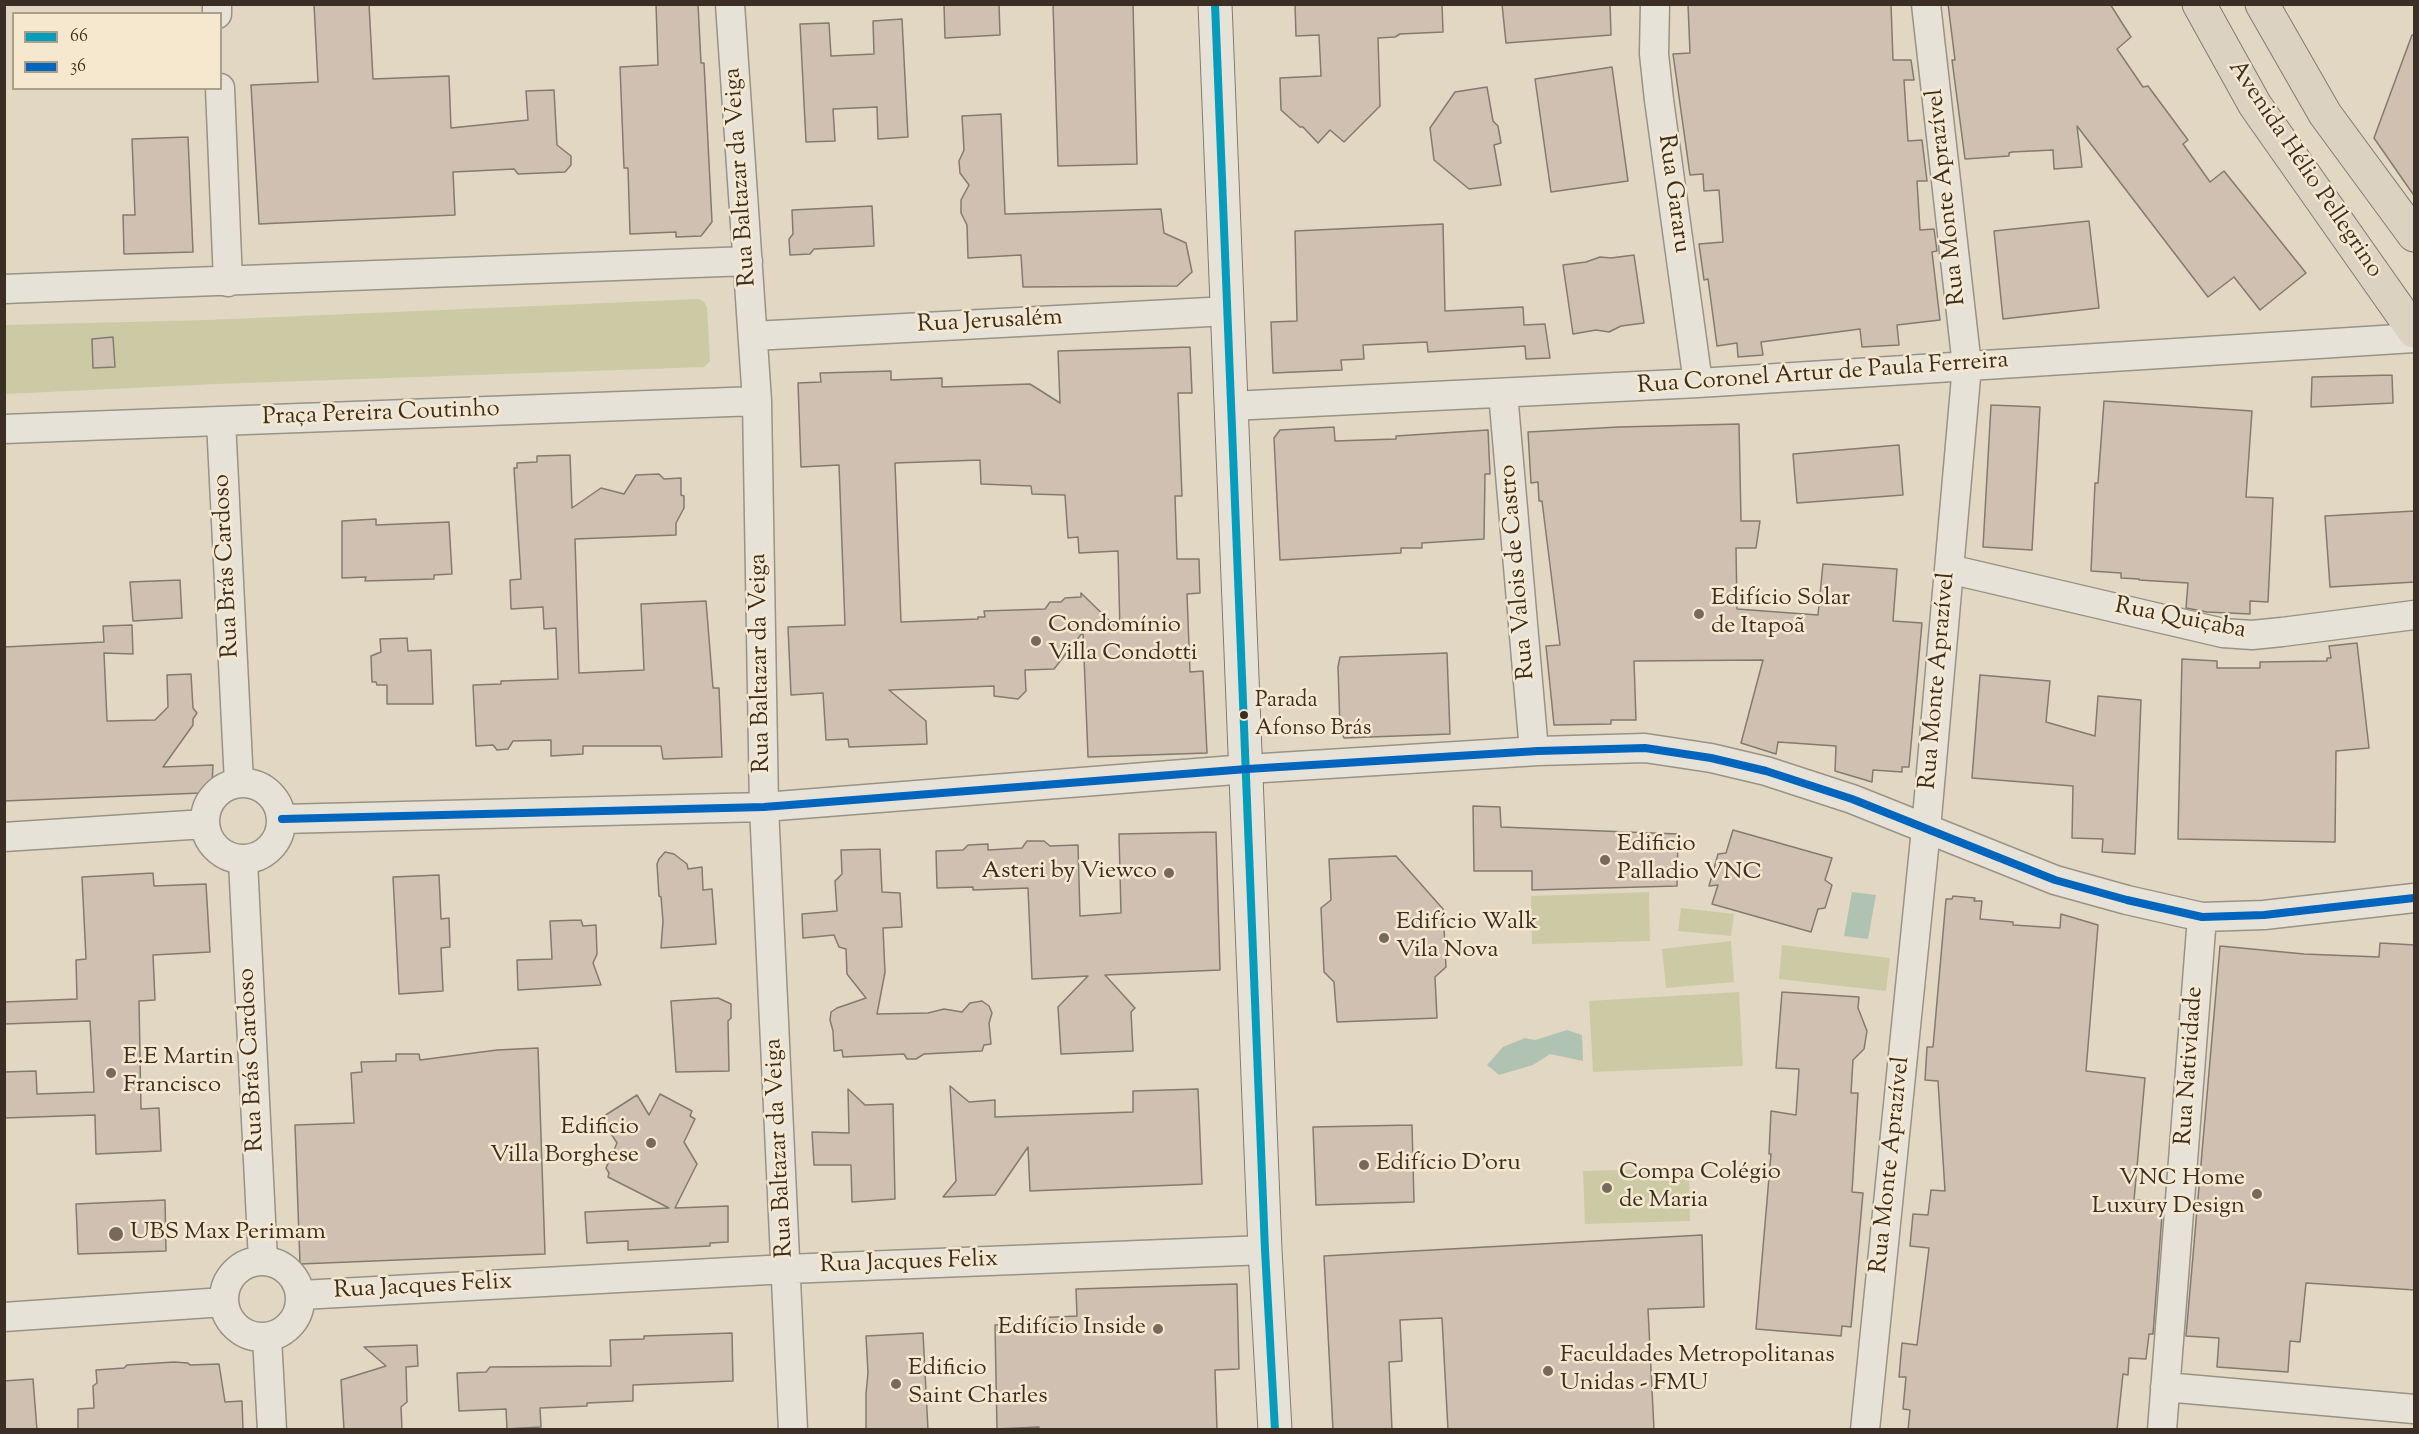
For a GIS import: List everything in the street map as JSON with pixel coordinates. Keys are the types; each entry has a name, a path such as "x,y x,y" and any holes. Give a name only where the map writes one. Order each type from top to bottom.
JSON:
{"main road":[{"name":"Avenida Hélio Pellegrino","path":"2199,4 2255,105 2415,331"},
{"name":"Avenida Hélio Pellegrino","path":"2262,4 2325,114 2415,235"}],"street":[{"name":"Rua Baltazar da Veiga","path":"730,4 757,400 764,807 793,1430"},
{"path":"1215,4 1247,769 1264,1250 1275,1430"},
{"name":"Rua Gararu","path":"1655,4 1654,54 1659,99 1698,383"},
{"name":"Rua Monte Aprazível","path":"1865,1430 1926,829 1967,366 1926,4"},
{"path":"220,90 228,282"},
{"path":"4,289 748,261"},
{"name":"Rua Jerusalém","path":"753,336 1228,311"},
{"name":"Rua Coronel Artur de Paula Ferreira","path":"1231,406 1698,383 2415,338"},
{"name":"Rua Valois de Castro","path":"1503,393 1534,751"},
{"name":"Praça Pereira Coutinho","path":"4,429 757,400"},
{"name":"Rua Brás Cardoso","path":"220,421 239,783"},
{"name":"Rua Quiçaba","path":"1948,569 2223,633 2262,634 2415,615"},
{"path":"282,819 764,807 1247,769 1534,751 1645,748 1711,758 1766,771 1852,799 2055,880 2127,900 2202,917 2264,915 2415,898"},
{"path":"239,783 256,785 269,792 278,804 282,819 280,834 273,847 260,856 243,861 231,858 218,850 209,839 205,824 207,809 214,796 226,786 239,783"},
{"path":"4,837 205,824"},
{"name":"Rua Brás Cardoso","path":"243,861 263,1260"},
{"name":"Rua Natividade","path":"2162,1430 2202,917"},
{"name":"Rua Jacques Felix","path":"301,1295 787,1269 1264,1250"},
{"path":"263,1260 274,1262 292,1274 301,1295 296,1318 279,1334 267,1337 255,1337 234,1325 227,1314 224,1302 225,1289 230,1277 250,1262 263,1260"},
{"path":"4,1317 224,1302"},
{"path":"267,1337 272,1430"},
{"path":"2165,1387 2415,1409"}],"shaded area":[{"path":"699,299 707,307 710,361 704,367 217,384 5,394 4,325 208,320"},
{"path":"1649,892 1650,941 1532,944 1531,896"},
{"path":"1852,892 1876,895 1868,939 1844,936"},
{"path":"1681,908 1734,914 1731,936 1678,931"},
{"path":"1731,941 1734,982 1666,988 1662,949"},
{"path":"1782,945 1890,958 1886,991 1779,979"},
{"path":"1739,992 1743,1066 1593,1072 1589,1001"},
{"path":"1567,1030 1582,1035 1583,1061 1550,1054 1533,1065 1499,1075 1487,1065 1503,1047 1525,1038 1535,1040"},
{"path":"1689,1168 1690,1221 1585,1224 1583,1171"}],"building":[{"path":"314,4 369,4 373,79 449,76 451,128 528,120 526,91 554,90 557,145 571,156 571,165 565,172 518,174 514,169 453,172 455,215 259,224 251,85 318,82"},
{"path":"656,4 698,4 701,63 704,63 712,222 701,236 676,237 676,232 630,234 628,168 624,168 620,67 658,65"},
{"path":"944,4 999,4 1000,35 945,38"},
{"path":"1053,4 1133,4 1137,164 1058,166"},
{"path":"1295,4 1442,4 1443,32 1400,34 1395,37 1378,38 1380,106 1344,142 1330,130 1318,143 1303,127 1300,127 1281,110 1280,78 1321,76 1319,35 1296,36"},
{"path":"1502,4 1610,4 1611,35 1506,43"},
{"path":"1688,4 1891,4 1893,60 1911,60 1914,80 1904,80 1908,141 1922,140 1927,181 1917,181 1920,230 1934,229 1937,251 1932,252 1940,320 1897,325 1899,345 1862,347 1860,329 1761,342 1763,355 1738,357 1737,343 1717,346 1708,279 1704,280 1699,244 1723,242 1719,190 1704,191 1703,174 1690,175 1673,54 1690,53"},
{"path":"1948,4 2110,4 2131,37 2117,49 2143,87 2148,86 2188,140 2183,144 2210,182 2224,171 2306,273 2260,310 2234,277 2208,297 2077,126 2082,167 2054,169 2053,150 2012,152 2009,156 1965,159 1952,60 1955,60"},
{"path":"902,19 908,137 878,139 877,107 833,109 835,141 806,142 800,24 829,23 831,56 874,54 873,21"},
{"path":"2412,35 2415,36 2415,197 2374,138"},
{"path":"1612,67 1628,181 1551,192 1535,79"},
{"path":"1487,87 1493,121 1498,126 1501,143 1494,145 1501,185 1469,189 1434,160 1430,128 1455,92"},
{"path":"1001,114 1005,214 1161,209 1164,233 1186,243 1192,272 1177,286 1023,287 1021,255 968,258 967,225 961,213 961,200 969,185 960,173 959,161 964,150 962,116"},
{"path":"188,137 193,252 124,254 123,215 135,215 132,139"},
{"path":"872,206 874,246 814,249 810,254 790,255 789,239 793,234 792,210"},
{"path":"2089,221 2099,308 2003,319 1994,231"},
{"path":"1443,224 1445,311 1523,307 1524,325 1545,324 1550,358 1526,359 1525,346 1428,352 1427,342 1363,345 1364,359 1341,360 1342,370 1273,373 1271,322 1297,321 1295,231"},
{"path":"1634,255 1644,323 1621,326 1609,332 1596,330 1573,334 1563,265 1586,262 1600,257"},
{"path":"113,337 115,367 93,368 92,339"},
{"path":"1190,347 1192,393 1178,393 1182,496 1175,496 1177,559 1199,559 1200,593 1187,594 1190,672 1203,671 1207,753 1088,757 1083,632 1054,669 1025,670 1026,691 1018,699 994,696 994,686 889,690 926,721 927,744 849,747 848,739 826,740 823,693 791,695 788,627 845,625 839,465 801,467 798,383 821,382 820,373 891,371 891,380 942,378 942,387 1030,384 1060,403 1058,351","holes":["980,460 981,484 1031,486 1032,494 1065,495 1068,538 1078,537 1079,553 1118,551 1120,631 1081,593 1081,597 1050,602 1045,609 984,611 985,617 978,617 978,619 901,622 895,463"]},
{"path":"2392,375 2393,403 2311,407 2312,377"},
{"path":"2104,401 2252,411 2246,497 2273,498 2268,602 2250,601 2250,614 2207,612 2186,608 2188,583 2121,578 2121,573 2091,571 2095,483 2098,483"},
{"path":"1991,405 2040,407 2032,550 1983,547"},
{"path":"1739,424 1741,521 1760,521 1756,548 1736,548 1737,609 1818,615 1823,564 1897,569 1893,621 1922,623 1909,767 1902,767 1902,772 1873,770 1872,782 1835,771 1836,746 1778,742 1776,754 1741,743 1763,660 1634,661 1636,720 1611,720 1611,724 1554,725 1546,646 1560,645 1542,501 1539,501 1538,482 1531,483 1528,432"},
{"path":"1334,427 1335,441 1396,439 1396,436 1488,430 1490,474 1485,474 1484,539 1422,543 1422,548 1401,548 1401,553 1280,560 1274,438 1280,430"},
{"path":"1899,445 1903,495 1797,503 1793,454"},
{"path":"570,455 572,508 601,488 624,494 636,475 659,474 664,479 681,478 681,495 684,496 684,508 676,523 676,535 575,539 579,673 644,670 641,604 706,601 713,688 719,688 722,757 663,759 661,746 583,746 583,754 551,756 551,740 513,741 508,749 497,750 493,745 476,746 473,685 501,684 501,681 558,679 556,628 544,629 543,607 511,609 510,580 521,579 514,468 517,468 517,463 537,462 537,456"},
{"path":"2415,511 2415,582 2330,587 2325,516"},
{"path":"376,519 376,525 449,522 452,574 434,575 434,579 365,581 366,577 342,578 342,521"},
{"path":"180,580 182,618 133,621 130,582"},
{"path":"132,625 133,654 104,653 107,721 155,720 168,707 167,675 191,674 193,708 197,713 193,719 193,725 163,767 213,765 212,785 201,793 4,801 4,647 104,642 103,626"},
{"path":"407,638 408,651 431,650 433,704 387,704 387,685 377,685 376,682 372,682 371,656 381,652 380,639"},
{"path":"2357,643 2369,748 2336,751 2335,842 2178,839 2182,659 2217,661 2217,668 2260,668 2260,662 2327,661 2327,658 2331,658 2329,646"},
{"path":"1447,653 1450,734 1344,738 1340,728 1338,667 1340,657"},
{"path":"1980,675 2050,681 2046,722 2095,736 2098,696 2141,700 2135,854 2102,852 2103,839 2072,838 2073,786 1972,778"},
{"name":"Edificio Palladio VNC","path":"1473,806 1500,807 1501,827 1678,834 1677,886 1532,890 1532,871 1474,871"},
{"path":"1733,830 1832,858 1825,880 1832,885 1825,908 1818,909 1811,932 1712,904 1718,885 1709,886 1718,854 1726,853"},
{"name":"Asteri by Viewco","path":"1216,832 1220,970 1105,975 1135,1008 1131,1012 1133,1051 1061,1054 1058,1007 1088,976 1032,979 1028,888 973,890 973,887 937,888 936,851 963,850 968,845 988,844 988,850 1022,848 1027,841 1044,841 1050,846 1078,845 1080,916 1121,913 1119,834"},
{"path":"880,849 882,892 900,893 902,927 883,928 885,972 877,1014 928,1013 944,1009 962,1012 970,1003 982,1001 989,1006 992,1013 989,1023 991,1044 984,1045 982,1051 924,1054 916,1059 907,1059 904,1054 843,1057 842,1050 834,1051 831,1012 866,998 847,974 846,949 839,947 834,935 803,938 802,914 837,911 835,881 842,874 841,850"},
{"path":"665,852 674,854 687,864 688,869 702,867 703,890 712,889 716,944 661,948 663,921 657,864"},
{"name":"Edifício Walk Vila Nova","path":"1396,856 1443,909 1446,967 1435,977 1437,1018 1337,1022 1334,982 1324,972 1321,908 1331,900 1329,859"},
{"path":"153,873 154,886 206,884 210,952 153,955 155,1000 139,1001 141,1109 159,1108 161,1151 96,1154 95,1115 4,1118 4,1072 36,1071 37,1094 94,1092 90,1021 4,1024 4,1002 77,999 76,960 86,959 82,877"},
{"path":"439,875 441,919 449,918 450,947 441,948 443,991 399,994 393,877"},
{"path":"1953,896 1982,901 1980,919 2013,922 2013,925 2060,928 2061,914 2098,925 2086,1071 2145,1078 2134,1200 2163,1202 2153,1334 2149,1334 2146,1359 2129,1358 2128,1375 2123,1374 2117,1430 1908,1430 1910,1410 1903,1409 1906,1377 1899,1377 1902,1343 1917,1345 1929,1248 1910,1246 1913,1214 1928,1215 1931,1190 1945,1191 1938,1081 1925,1080 1927,1047 1933,1047 1946,899 1952,899"},
{"path":"581,920 583,926 596,925 597,954 593,963 601,985 518,990 517,960 552,959 550,921"},
{"path":"2380,943 2415,945 2415,1290 2306,1283 2300,1342 2290,1341 2288,1372 2217,1367 2219,1338 2186,1336 2220,946 2304,954 2379,957"},
{"path":"1782,992 1859,997 1858,1008 1867,1031 1864,1049 1853,1060 1851,1093 1858,1093 1852,1192 1863,1193 1851,1327 1842,1326 1841,1336 1756,1329 1771,1154 1769,1154 1771,1111 1796,1115 1799,1069 1776,1068"},
{"path":"718,998 731,1004 731,1018 728,1021 729,1071 676,1072 671,1001"},
{"path":"538,1048 545,1254 300,1264 295,1125 354,1123 351,1073 362,1072 361,1062 396,1061 396,1054 419,1054 420,1060 497,1050"},
{"path":"950,1086 969,1102 995,1100 995,1117 1133,1112 1133,1091 1198,1089 1202,1184 1030,1191 1028,1147 995,1195 943,1197 956,1181"},
{"path":"848,1089 865,1105 893,1104 895,1199 852,1202 851,1165 814,1165 812,1132 849,1133"},
{"path":"660,1094 692,1111 690,1116 695,1119 684,1142 697,1164 675,1208 728,1206 728,1242 710,1243 710,1246 628,1250 628,1241 587,1243 585,1212 669,1208 608,1177 609,1173 606,1168 617,1143 601,1118 637,1095 649,1115"},
{"name":"Edifício D'oru","path":"1412,1125 1414,1202 1316,1205 1313,1127"},
{"path":"165,1200 166,1251 78,1254 76,1204"},
{"path":"1702,1235 1704,1307 1648,1309 1654,1430 1448,1430 1442,1318 1400,1320 1402,1361 1389,1362 1392,1430 1333,1430 1324,1256"},
{"path":"1237,1284 1239,1369 1215,1370 1217,1430 1039,1430 1039,1427 997,1429 995,1325 1035,1323 1035,1318 1077,1316 1076,1289"},
{"path":"732,1333 733,1381 633,1385 633,1401 540,1408 541,1427 507,1429 506,1409 459,1411 457,1373 486,1372 490,1367 611,1366 610,1340 644,1339 644,1336"},
{"name":"Edificio Saint Charles","path":"923,1333 928,1430 866,1430 868,1373 866,1336"},
{"path":"417,1345 418,1366 406,1367 407,1402 401,1407 402,1430 344,1430 341,1380 386,1366 364,1347"},
{"path":"174,1362 190,1365 219,1364 225,1402 242,1401 243,1430 78,1430 78,1409 94,1408 93,1386 97,1383 96,1370 124,1368 127,1365"},
{"path":"33,1379 37,1430 4,1430 4,1381"}],"transit line":[{"name":"66","path":"1215,4 1265,1250 1275,1430"},
{"name":"36","path":"282,819 764,807 1247,769 1538,751 1645,748 1711,758 1766,771 1852,799 2055,880 2127,900 2202,917 2264,915 2414,898"}],"place":[{"name":"Edifício Solar de Itapoã","path":"1699,614"},
{"name":"Condomínio Villa Condotti","path":"1036,641"},
{"name":"Parada Afonso Brás","path":"1244,715"},
{"name":"Edificio Palladio VNC","path":"1605,860"},
{"name":"Asteri by Viewco","path":"1169,873"},
{"name":"Edifício Walk Vila Nova","path":"1384,938"},
{"name":"E.E Martin Francisco","path":"111,1073"},
{"name":"Edificio Villa Borghese","path":"651,1143"},
{"name":"Edifício D'oru","path":"1364,1165"},
{"name":"Compa Colégio de Maria","path":"1607,1188"},
{"name":"VNC Home Luxury Design","path":"2257,1194"},
{"name":"UBS Max Perimam","path":"116,1234"},
{"name":"Edifício Inside","path":"1158,1329"},
{"name":"Faculdades Metropolitanas Unidas - FMU","path":"1548,1371"},
{"name":"Edificio Saint Charles","path":"896,1384"}]}
